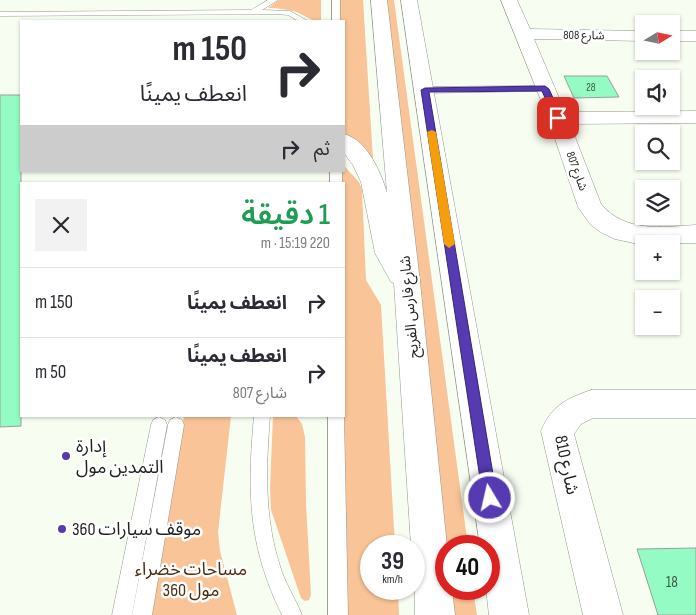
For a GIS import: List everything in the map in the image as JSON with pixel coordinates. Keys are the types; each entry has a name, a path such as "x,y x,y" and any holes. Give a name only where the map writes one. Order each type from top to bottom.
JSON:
{"street":[{"name":"شارع فارس الفريح","path":"379,0 407,282 435,615"},
{"path":"409,0 509,615"},
{"name":"شارع 807","path":"509,0 558,118 590,207 599,220 617,230 637,236 696,234"},
{"path":"383,30 394,37 403,37 415,32"},
{"name":"شارع 808","path":"523,34 635,36"},
{"path":"680,36 696,36"},
{"path":"386,62 393,56 404,55 415,59 423,77"},
{"path":"558,118 696,117"},
{"path":"345,142 357,156 369,176 385,246 397,271 407,282"},
{"name":"شارع 810","path":"603,615 557,430 570,414 591,404 696,404"}],"lane":[{"path":"249,12 274,0"},
{"path":"336,0 336,20"},
{"path":"0,14 9,10 283,12 297,16 303,20"},
{"path":"423,77 545,89"},
{"path":"262,417 257,484 259,512 272,570 292,615"},
{"path":"336,417 338,615"},
{"path":"122,615 167,425 142,615"}],"green space":[{"path":"279,0 321,0 321,20 314,20 289,10 268,8"},
{"path":"338,0 363,0 374,175 345,149 345,20 338,20"},
{"path":"378,0 394,0 467,535 435,535 435,584"},
{"path":"345,167 359,182 362,190 366,280 381,305 394,535 360,535 360,600 398,600 399,615 344,615 345,182 340,182 340,172 345,172"},
{"name":"مساحات خضراء 360 مول","path":"184,417 231,417 218,532 220,551 237,615 148,615"},
{"name":"مساحات خضراء 360 مول","path":"273,417 297,417 302,424 305,437 306,503 311,595 309,600 305,601 301,598 271,510"},
{"path":"437,600 475,600 477,615 438,615"}],"building":[{"path":"564,76 607,76 619,97 574,98"},
{"path":"0,95 20,95 21,426 0,427"},
{"path":"696,548 696,615 658,615 637,549"}],"slow traffic":[{"path":"432,132 449,244"}],"place":[{"name":"إدارة التمدين مول","path":"66,456"},
{"name":"موقف سيارات 360","path":"62,529"}],"route":[{"path":"490,498 425,90 545,89 558,118"}]}
